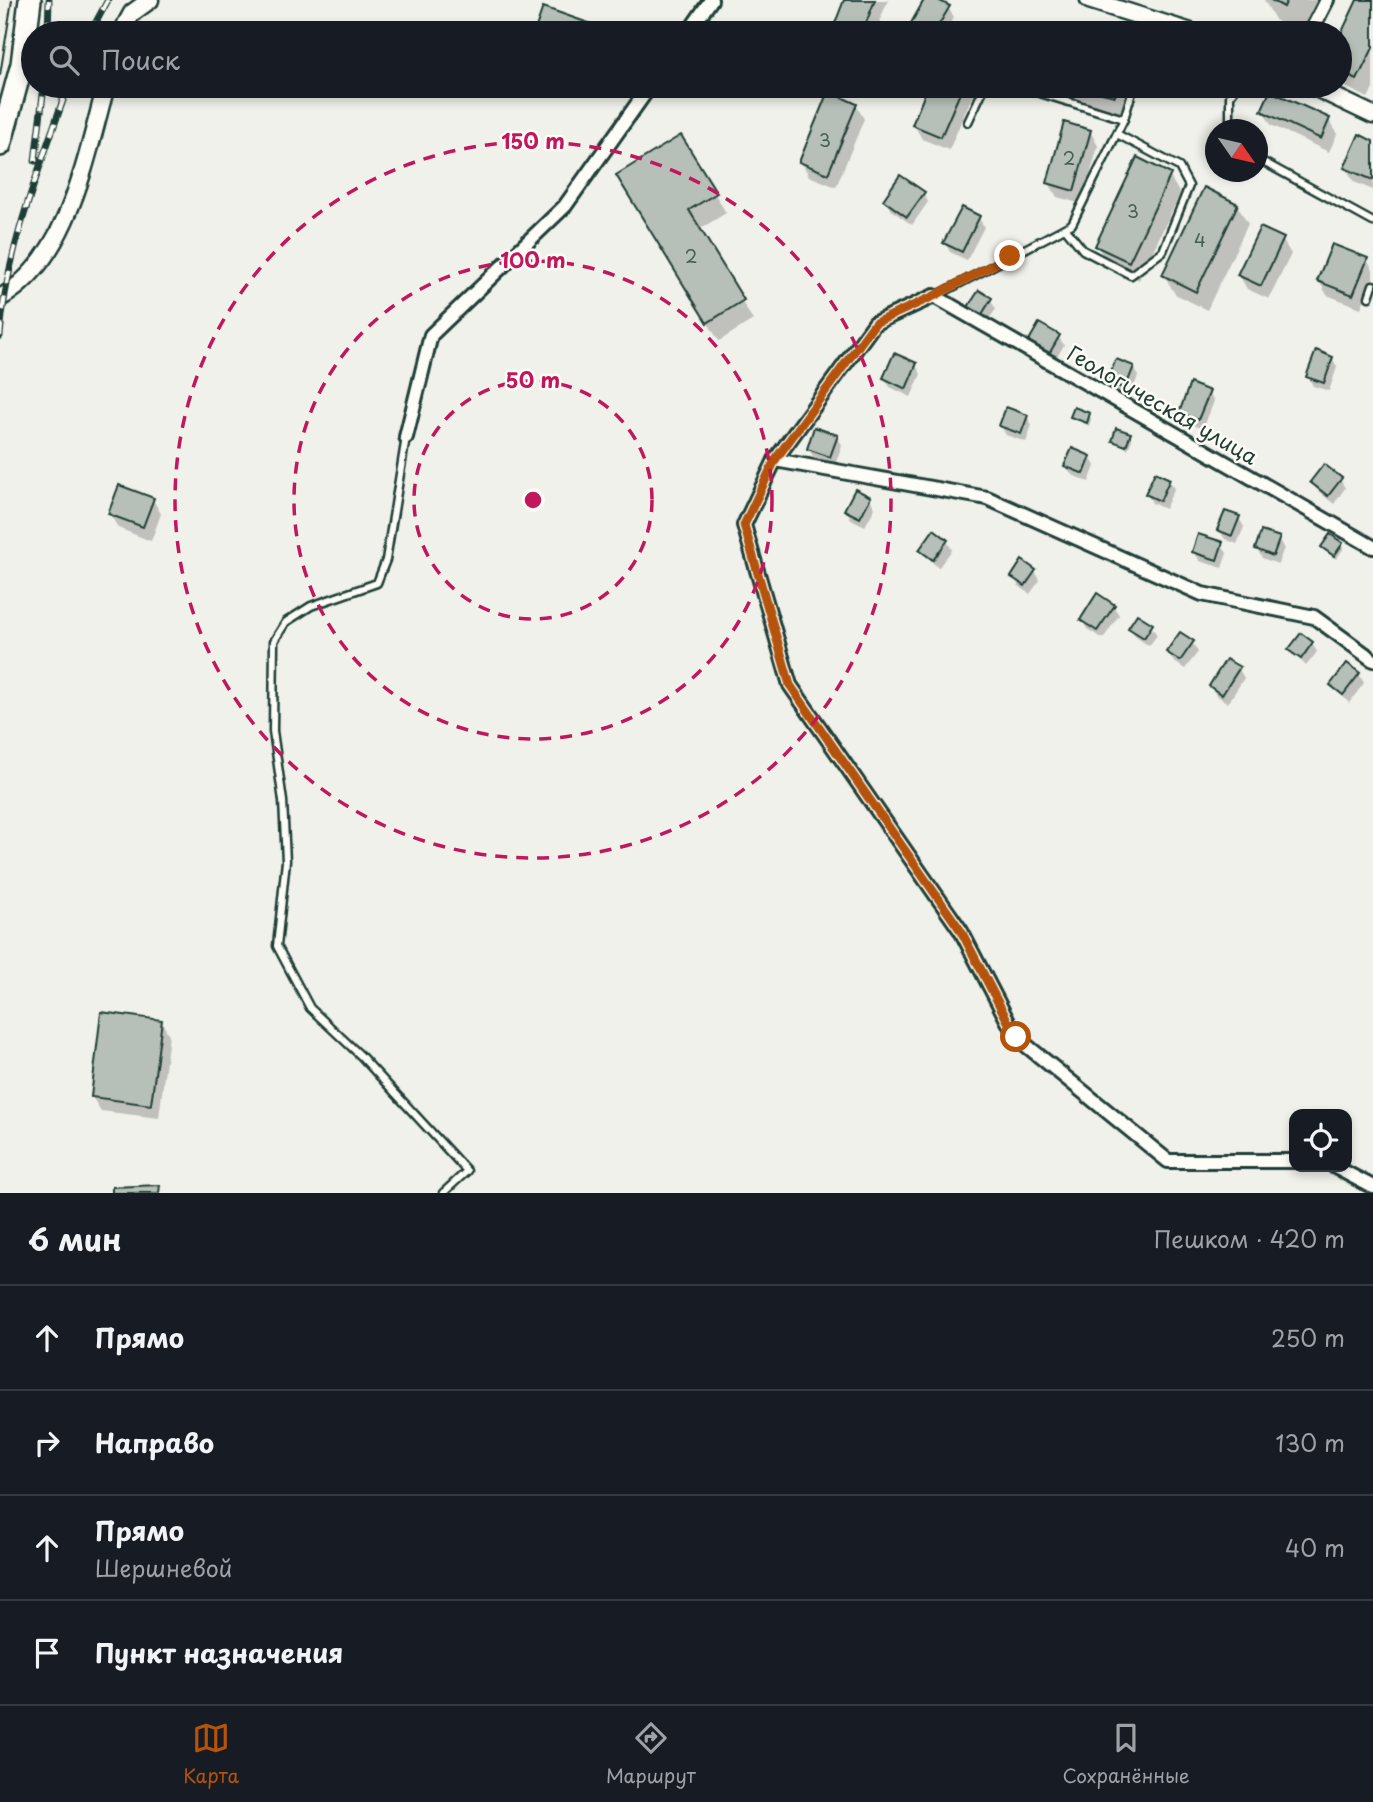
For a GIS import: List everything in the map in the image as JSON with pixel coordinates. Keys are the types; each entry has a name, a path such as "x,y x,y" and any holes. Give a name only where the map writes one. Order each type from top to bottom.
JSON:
{"main road":[{"path":"27,21 30,0"},
{"path":"0,145 21,69"}],"street":[{"path":"128,21 132,13 150,0"},
{"path":"696,21 711,0"},
{"path":"1089,0 1139,21"},
{"path":"1316,21 1327,0"},
{"path":"0,298 25,282 60,231 102,98"},
{"path":"406,437 431,335 565,206 642,98"},
{"path":"1337,98 1373,115"},
{"path":"934,296 875,323 775,460 744,525 790,685 961,931 1016,1037 1168,1161 1289,1161"},
{"name":"Геологическая улица","path":"934,296 1373,547"},
{"path":"775,460 987,498 1202,594 1314,617 1373,660"},
{"path":"1345,1172 1373,1186"}],"lane":[{"path":"968,122 979,98"},
{"path":"1056,98 1124,119"},
{"path":"934,296 1072,224 1124,119 1130,98"},
{"path":"1230,98 1230,119"},
{"path":"1065,228 1083,250 1131,275 1163,251 1189,186 1179,167 1117,134"},
{"path":"1268,164 1373,222"},
{"path":"1369,297 1373,285"},
{"path":"406,437 386,561 377,583 311,606 286,622 274,641 273,731 283,801 286,861 277,946 310,1009 361,1056 467,1171 443,1193"}],"building":[{"path":"844,0 875,0 867,21 836,21"},
{"path":"924,0 938,0 950,6 941,21 912,21"},
{"path":"1271,0 1287,0 1284,7"},
{"path":"1357,0 1373,0 1373,48 1357,80 1352,78 1352,21 1347,21"},
{"path":"543,7 583,21 538,21"},
{"path":"825,98 844,98 857,104 828,174 799,162"},
{"path":"923,98 958,98 941,137 912,125"},
{"path":"1267,98 1286,98 1330,118 1321,139 1261,111"},
{"path":"1064,122 1091,130 1074,191 1047,183"},
{"path":"1359,134 1373,141 1373,180 1344,168"},
{"path":"681,135 717,193 689,210 744,300 707,323 616,175"},
{"path":"1137,157 1171,174 1129,262 1095,246"},
{"path":"900,175 925,192 907,217 883,200"},
{"path":"1204,187 1238,204 1196,292 1162,275"},
{"path":"962,207 980,216 962,252 943,243"},
{"path":"1260,227 1284,238 1261,286 1237,275"},
{"path":"1332,244 1368,258 1353,295 1317,281"},
{"path":"979,290 992,298 979,319 966,310"},
{"path":"1039,323 1060,335 1049,354 1028,342"},
{"path":"1316,350 1333,357 1324,383 1306,377"},
{"path":"894,353 917,363 906,389 883,378"},
{"path":"1116,359 1134,366 1125,389 1107,382"},
{"path":"1190,383 1210,391 1198,420 1179,413"},
{"path":"1006,407 1028,415 1021,434 999,426"},
{"path":"1074,407 1090,413 1087,423 1070,417"},
{"path":"814,427 838,435 830,457 807,449"},
{"path":"1116,428 1131,433 1126,446 1112,441"},
{"path":"1072,448 1091,456 1084,474 1064,466"},
{"path":"1324,464 1342,478 1328,496 1310,482"},
{"path":"1155,472 1170,479 1160,501 1145,494"},
{"path":"119,485 154,498 143,527 108,514"},
{"path":"855,489 871,497 860,518 844,510"},
{"path":"1225,511 1240,516 1232,536 1217,530"},
{"path":"934,529 948,540 933,560 919,550"},
{"path":"1261,531 1280,537 1273,556 1255,549"},
{"path":"1198,534 1223,542 1217,560 1192,552"},
{"path":"1330,534 1343,543 1334,556 1321,547"},
{"path":"1022,560 1036,570 1025,586 1011,577"},
{"path":"1097,593 1115,605 1097,631 1080,620"},
{"path":"1137,614 1153,624 1144,638 1128,628"},
{"path":"1180,632 1194,641 1180,661 1166,652"},
{"path":"1301,633 1313,642 1301,659 1288,650"},
{"path":"1226,659 1240,667 1222,695 1209,686"},
{"path":"1347,663 1360,673 1343,695 1330,685"},
{"path":"101,1012 162,1020 151,1105 91,1097"},
{"path":"160,1185 159,1193 112,1193 112,1187"}],"tram line":[{"path":"0,75 12,0"}],"railway":[{"path":"48,21 49,0"},
{"path":"97,21 108,0"},
{"path":"35,161 43,98"},
{"path":"0,336 3,304 17,240 64,98"}],"route":[{"path":"1010,256 875,323 775,460 744,525 790,685 961,931 1016,1037"}]}
